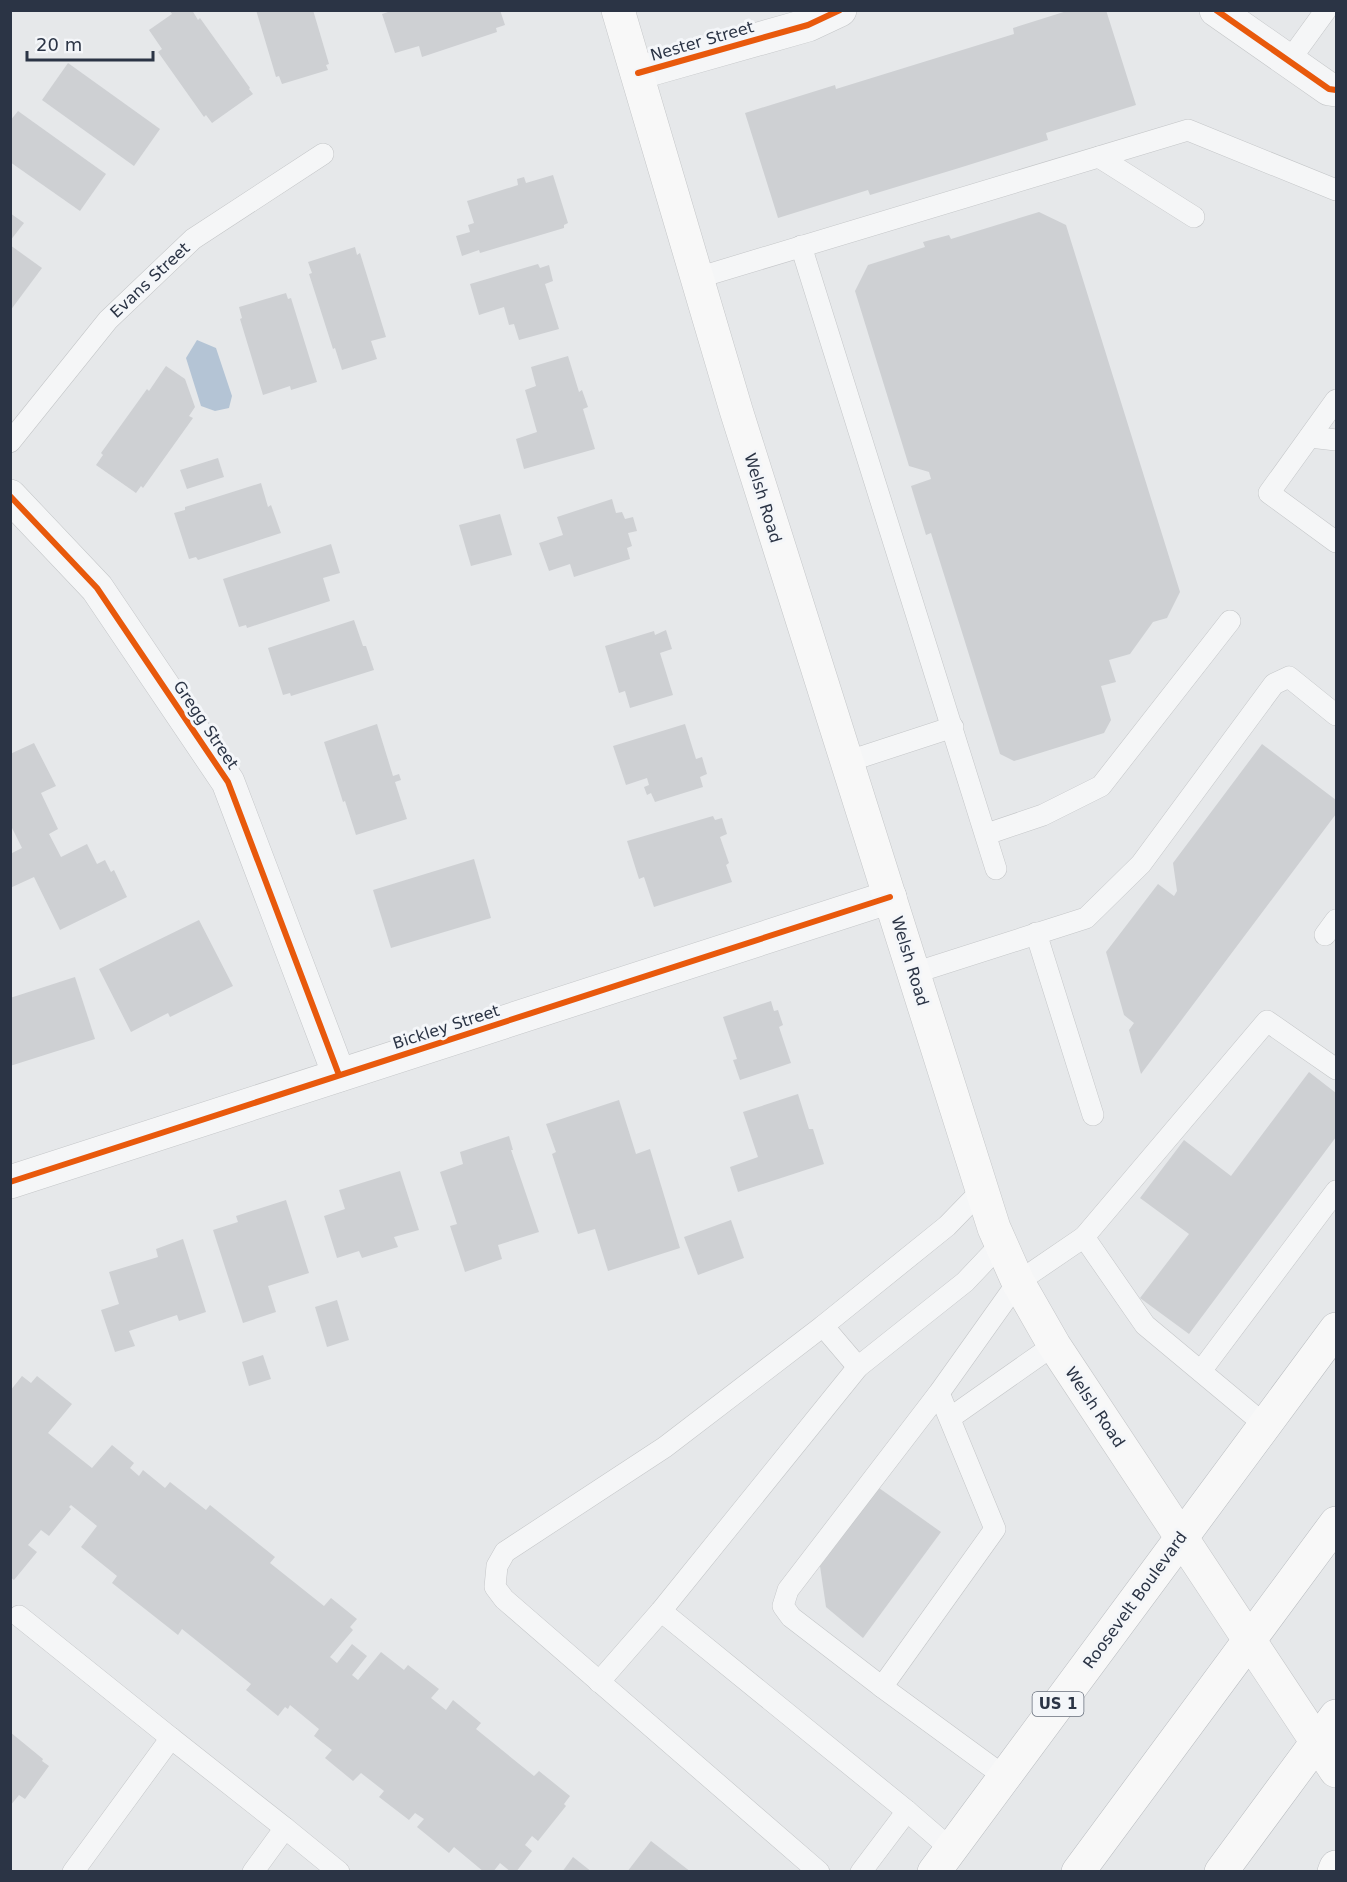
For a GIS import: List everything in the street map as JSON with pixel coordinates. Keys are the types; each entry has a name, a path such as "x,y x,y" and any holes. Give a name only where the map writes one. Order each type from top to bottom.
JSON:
{"main road":[{"name":"Welsh Road","path":"618,10 736,410 1001,1244 1017,1281 1054,1345 1336,1771"},
{"name":"Roosevelt Boulevard","path":"943,1860 1336,1329"},
{"path":"1078,1872 1336,1523"},
{"path":"1221,1872 1336,1716"},
{"path":"1334,1872 1336,1868"}],"street":[{"name":"Nester Street","path":"638,73 808,26 840,10"},
{"path":"1216,10 1329,89 1336,90"},
{"name":"Gregg Street","path":"10,496 97,588 228,782 339,1075"},
{"name":"Bickley Street","path":"10,1182 890,897"}],"lane":[{"path":"1289,61 1326,10"},
{"path":"697,278 1188,130 1336,190"},
{"name":"Evans Street","path":"10,442 108,320 193,239 323,154"},
{"path":"1099,157 1194,217"},
{"path":"801,246 987,834 996,869"},
{"path":"1336,400 1269,494 1336,542"},
{"path":"1310,437 1336,440"},
{"path":"987,834 1043,815 1101,786 1230,621"},
{"path":"914,973 1086,918 1142,864 1274,684 1289,677 1336,715"},
{"path":"846,762 953,727"},
{"path":"1036,933 1093,1115"},
{"path":"1005,1777 790,1617 783,1606 788,1590 939,1393 1017,1281 1084,1237 1267,1021 1336,1069"},
{"path":"819,1872 504,1599 495,1587 497,1566 505,1552 666,1447 823,1326 947,1226 982,1190"},
{"path":"1201,1371 1336,1191"},
{"path":"1084,1237 1145,1325 1265,1425"},
{"path":"599,1682 661,1611 858,1367 965,1281 1001,1244"},
{"path":"823,1326 858,1367"},
{"path":"950,1418 1054,1345"},
{"path":"882,1687 995,1529 939,1393"},
{"path":"661,1611 907,1811 943,1860"},
{"path":"19,1616 339,1872"},
{"path":"73,1872 171,1738"},
{"path":"861,1872 907,1811"},
{"path":"254,1872 285,1828"}],"water":[{"path":"197,340 216,348 232,396 229,408 215,411 201,406 186,358"}],"building":[{"path":"169,10 192,10 198,20 200,18 253,94 212,123 206,115 204,117 158,52 162,49 149,30 172,14"},
{"path":"256,10 313,10 329,64 326,65 328,70 282,84 279,76 276,77"},
{"path":"394,10 500,10 505,25 496,28 497,32 422,57 419,46 395,53 382,14"},
{"path":"1070,10 1106,10 1136,105 1046,133 1048,140 870,195 868,190 778,218 745,113 835,85 836,89 1014,34 1013,28"},
{"path":"68,63 160,129 134,166 42,100"},
{"path":"18,111 106,174 80,211 10,162 10,121"},
{"path":"553,175 568,223 564,225 564,228 480,253 479,250 462,256 456,236 470,232 468,225 474,223 467,201 518,185 517,179 524,177 526,183"},
{"path":"1039,212 1066,225 1180,592 1167,618 1153,622 1130,654 1109,660 1116,682 1101,686 1111,720 1104,733 1014,761 1000,754 931,533 926,535 911,486 931,479 929,472 909,466 855,291 868,265 925,247 923,242 949,235 951,239"},
{"path":"10,213 24,223 10,241"},
{"path":"10,245 42,268 10,311"},
{"path":"355,247 357,255 360,253 386,337 371,341 377,359 342,370 309,274 312,273 308,262"},
{"path":"538,264 540,268 549,265 553,281 545,284 559,329 519,340 514,324 509,325 504,307 479,315 470,284"},
{"path":"286,293 288,299 291,298 317,382 291,390 290,386 263,395 240,319 242,318 239,307"},
{"path":"568,356 579,392 582,390 588,407 583,409 595,449 524,469 516,439 537,432 525,390 536,386 531,367"},
{"path":"166,366 185,379 195,407 189,416 193,418 143,488 141,486 136,493 96,465 103,455 101,453"},
{"path":"218,458 224,477 187,489 180,470"},
{"path":"261,483 268,507 271,505 281,533 198,560 196,557 189,559 174,513 185,510 185,507"},
{"path":"612,499 616,513 622,512 625,519 633,517 637,531 628,533 632,546 627,548 630,559 574,577 570,564 549,571 539,543 563,535 557,517"},
{"path":"500,514 512,555 471,566 459,525"},
{"path":"331,544 340,573 323,578 330,601 247,628 246,625 239,627 223,579"},
{"path":"354,620 374,670 291,696 290,693 283,695 268,648"},
{"path":"666,630 672,649 660,653 673,695 630,708 625,691 619,693 605,646 654,631 655,635"},
{"path":"377,724 393,776 399,774 401,780 395,782 407,819 356,835 324,742"},
{"path":"685,724 696,759 702,757 707,774 700,777 703,787 655,802 651,793 647,795 644,787 649,785 647,778 626,785 613,746"},
{"path":"34,743 56,786 41,793 58,829 49,834 61,857 87,844 97,864 105,860 111,872 114,870 127,897 60,930 34,877 10,888 10,854 22,848 10,824 10,754"},
{"path":"1262,744 1336,800 1336,814 1141,1074 1129,1030 1134,1023 1124,1015 1106,952 1158,884 1174,896 1177,891 1173,863"},
{"path":"713,816 715,820 722,818 727,834 720,837 729,863 726,865 732,882 654,907 644,877 639,879 627,841"},
{"path":"474,859 491,918 391,948 373,890"},
{"path":"199,920 233,986 170,1017 168,1013 131,1032 99,969"},
{"path":"75,977 95,1039 10,1066 10,998"},
{"path":"771,1001 774,1011 778,1010 783,1025 779,1027 791,1063 740,1080 733,1060 737,1059 723,1017"},
{"path":"1309,1072 1336,1093 1336,1137 1189,1334 1140,1298 1189,1234 1140,1198 1184,1140 1231,1176"},
{"path":"798,1094 809,1129 813,1129 824,1164 738,1192 730,1167 758,1157 743,1112"},
{"path":"619,1100 636,1154 650,1149 680,1248 608,1271 595,1229 578,1234 552,1154 556,1152 546,1124"},
{"path":"509,1136 513,1150 511,1150 539,1232 498,1245 502,1259 465,1272 450,1226 457,1224 440,1172 463,1164 460,1152"},
{"path":"400,1171 419,1230 394,1237 398,1247 362,1258 359,1251 337,1258 324,1216 345,1209 339,1190"},
{"path":"286,1200 309,1273 268,1286 276,1312 243,1323 213,1230 238,1222 236,1216"},
{"path":"731,1220 744,1258 698,1275 684,1237"},
{"path":"183,1239 206,1312 179,1321 177,1315 129,1331 135,1346 115,1352 101,1310 119,1304 109,1272 158,1257 156,1249"},
{"path":"337,1300 349,1340 327,1347 315,1307"},
{"path":"263,1355 271,1379 249,1386 242,1362"},
{"path":"22,1376 31,1383 37,1376 72,1404 48,1433 92,1468 112,1445 134,1463 130,1468 139,1476 143,1470 165,1488 170,1482 206,1510 210,1505 275,1557 270,1563 324,1606 331,1598 357,1619 350,1627 353,1630 330,1657 337,1663 352,1644 367,1656 352,1675 358,1680 381,1652 404,1670 408,1665 439,1689 431,1698 446,1710 453,1700 481,1723 476,1729 534,1776 539,1771 570,1796 564,1804 566,1806 538,1841 532,1836 525,1845 532,1851 516,1872 511,1872 500,1863 493,1872 484,1872 454,1847 449,1853 417,1827 424,1819 415,1813 409,1820 379,1797 384,1791 361,1773 353,1781 325,1758 332,1750 314,1736 319,1729 290,1705 288,1709 285,1707 278,1716 246,1690 251,1684 182,1629 178,1635 112,1583 117,1576 81,1547 97,1526 71,1505 69,1507 71,1509 49,1536 41,1530 28,1545 37,1552 14,1580 10,1577 10,1391"},
{"path":"879,1488 941,1532 863,1638 826,1607 820,1566"},
{"path":"10,1732 49,1766 25,1799 19,1795 10,1806"},
{"path":"651,1841 691,1872 627,1872"},
{"path":"573,1857 592,1872 562,1872"}],"cycle path":[{"path":"638,73 808,25 840,10"},
{"path":"1216,10 1329,89 1336,90"},
{"path":"10,496 97,588 228,782 339,1075"},
{"path":"10,1182 890,897"}]}
